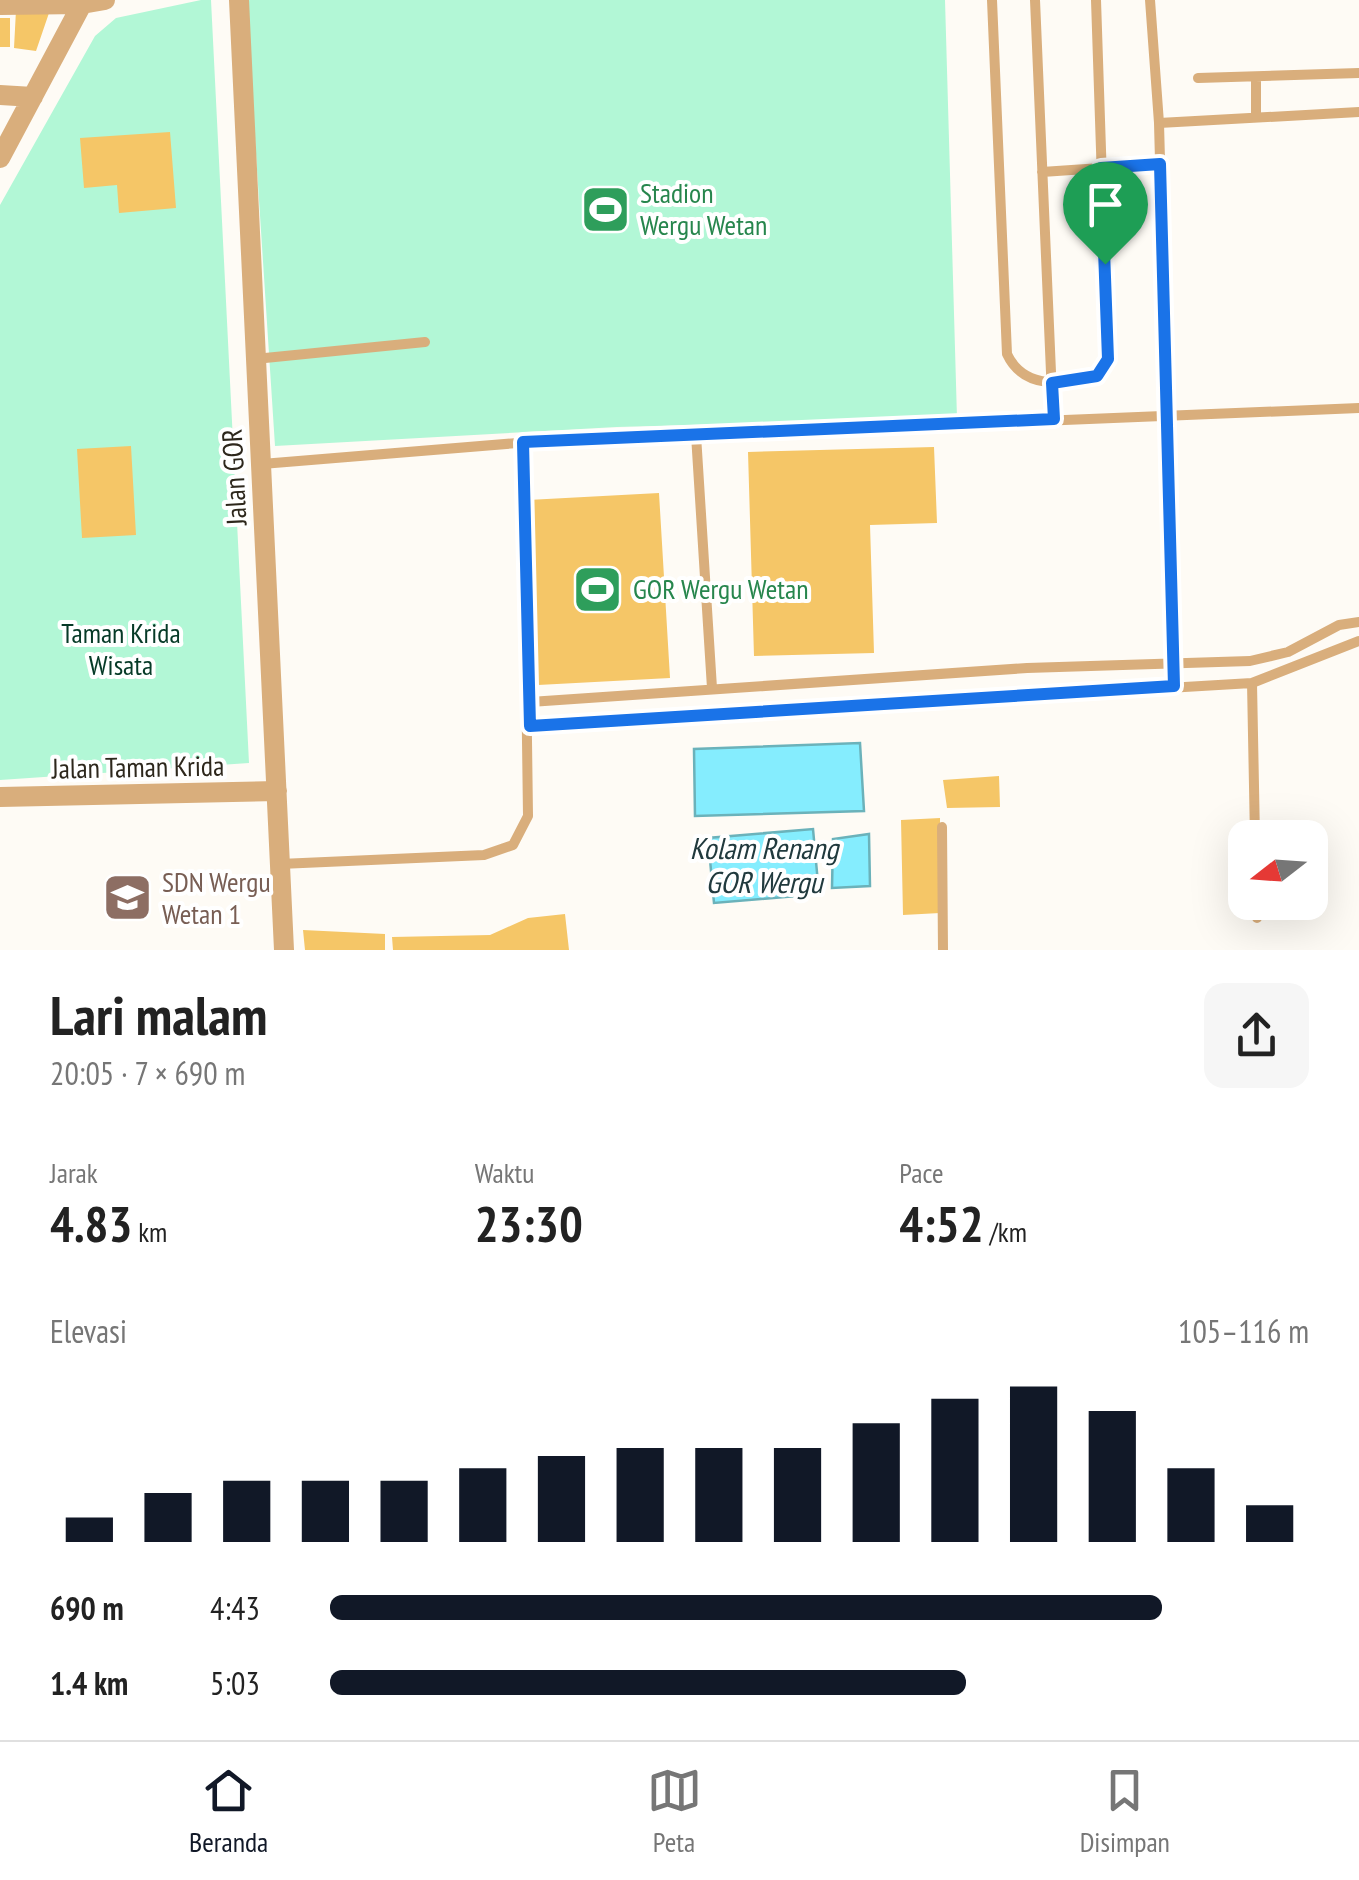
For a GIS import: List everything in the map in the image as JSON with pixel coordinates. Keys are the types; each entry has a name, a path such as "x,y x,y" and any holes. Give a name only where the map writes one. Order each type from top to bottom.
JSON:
{"street":[{"path":"0,5 105,0"},
{"name":"Jalan GOR","path":"238,0 284,950"},
{"path":"0,158 82,4"},
{"path":"0,96 33,97"},
{"name":"Jalan Taman Krida","path":"0,797 278,791"}],"lane":[{"path":"992,0 1007,354 1019,373 1052,383 1097,376 1108,359 1096,0"},
{"path":"1035,0 1054,419"},
{"path":"1150,0 1159,123 1174,686"},
{"path":"1198,78 1359,73"},
{"path":"1256,78 1256,117"},
{"path":"1159,123 1359,112"},
{"path":"1042,172 1160,164"},
{"path":"254,360 425,342"},
{"path":"262,464 523,442 1359,408"},
{"path":"696,435 712,688"},
{"path":"280,864 484,856 513,845 528,816 530,702 523,442"},
{"path":"530,702 1269,657 1339,625 1359,622"},
{"path":"530,726 1252,683 1359,642"},
{"path":"1252,683 1255,820"},
{"path":"942,826 944,950"}],"green space":[{"name":"Taman Krida Wisata","path":"211,0 249,763 0,780 0,205 95,36 116,18"},
{"name":"Stadion Wergu Wetan","path":"246,0 945,0 957,418 617,427 275,446"}],"water":[{"path":"860,743 864,811 695,816 694,749"},
{"name":"Kolam Renang GOR Wergu","path":"813,829 819,894 714,903 708,838"},
{"path":"869,834 870,886 832,888 833,839"}],"building":[{"path":"16,10 49,13 36,51 14,48"},
{"path":"0,18 10,18 10,47 0,47"},
{"path":"170,132 176,208 119,213 117,185 84,188 80,138"},
{"path":"131,446 136,535 82,538 77,449"},
{"path":"934,447 937,523 870,525 874,653 754,656 748,452"},
{"name":"GOR Wergu Wetan","path":"659,493 670,678 538,685 528,500"},
{"path":"999,776 1000,807 947,808 943,780"},
{"path":"940,818 940,913 903,915 901,820"},
{"path":"565,914 569,950 393,950 392,937 490,935 528,918"},
{"path":"303,930 385,934 385,950 305,950"}],"place":[{"name":"Stadion Wergu Wetan","path":"605,209"},
{"name":"GOR Wergu Wetan","path":"598,589"},
{"name":"SDN Wergu Wetan 1","path":"127,898"}],"route":[{"path":"1160,164 1174,686 700,712 530,726 523,442 1054,419 1052,383 1097,376 1104,371 1108,359 1105,264 1101,168 1160,164"}]}
